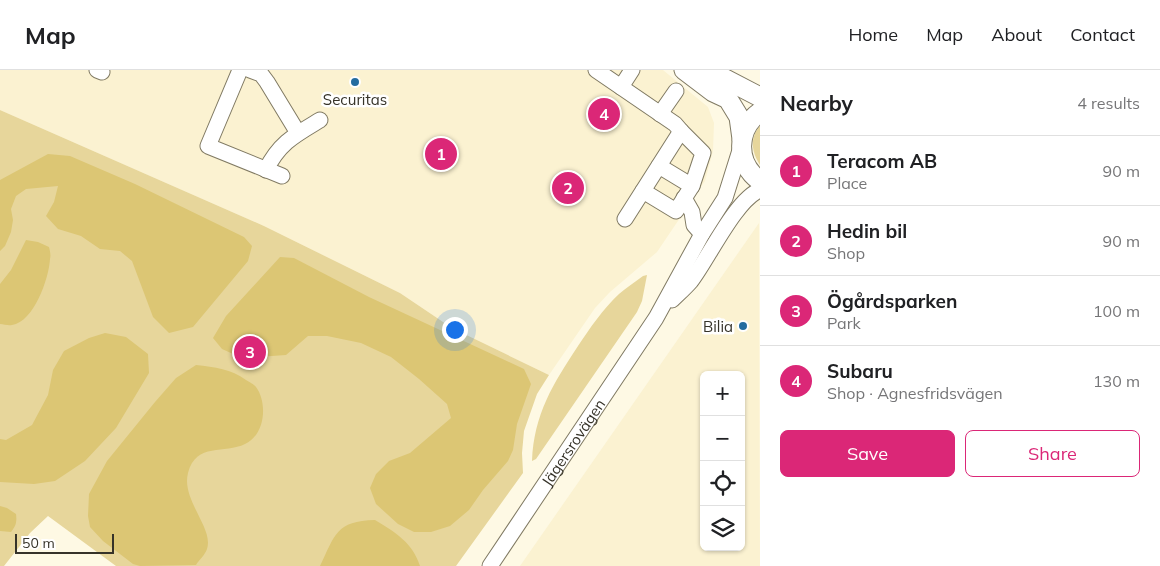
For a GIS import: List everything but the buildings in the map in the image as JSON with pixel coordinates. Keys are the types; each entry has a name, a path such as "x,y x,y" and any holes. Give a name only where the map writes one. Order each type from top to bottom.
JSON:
{"main road":[{"path":"684,70 712,92 728,99 735,108 739,117 745,164 760,181"},
{"path":"708,70 760,97"},
{"path":"741,143 745,129 760,112"}],"street":[{"path":"240,70 208,146 282,176"},
{"path":"250,70 261,74 298,133"},
{"path":"596,70 675,124 702,153 688,192 676,211 643,191"},
{"path":"621,87 632,70"},
{"path":"660,114 676,91"},
{"path":"266,170 279,148 298,133 320,120"},
{"path":"625,219 682,132"},
{"name":"Jägersrovägen","path":"490,566 656,318 702,234 725,198 741,143"},
{"path":"660,166 688,192 694,225 702,234"},
{"name":"Jägersrovägen","path":"656,318 690,281 742,203 760,190"}],"shaded area":[{"path":"0,70 663,70 708,107 714,123 713,151 705,181 657,252 610,292 595,308 549,375 452,328 400,293 264,226 0,110"},
{"path":"0,110 264,226 400,293 452,328 549,375 537,394 524,431 523,473 456,566 116,566 48,516 30,533 4,566 0,566"},
{"path":"760,126 760,165 755,156 753,140"},
{"path":"48,154 70,156 135,184 244,237 252,246 248,261 193,327 169,333 153,317 132,261 120,251 100,249 81,236 58,229 46,216 54,202 58,186 26,189 16,196 11,209 13,220 11,232 5,246 0,251 0,180"},
{"path":"759,223 760,566 520,566"},
{"path":"26,240 38,242 49,247 50,256 47,277 39,298 27,316 20,322 12,325 0,324 0,284 11,270"},
{"path":"280,257 294,258 369,297 524,369 531,384 517,424 513,450 508,461 483,490 469,510 450,526 431,532 414,532 398,524 376,504 370,488 376,474 389,461 410,453 451,418 447,404 419,379 391,357 361,343 327,336 308,336 286,355 242,358 222,349 213,338 226,316"},
{"path":"647,275 642,301 637,312 536,459 532,461 541,414 546,400 561,373 587,332 608,306 619,294"},
{"path":"105,333 126,337 148,354 149,373 116,428 85,461 55,481 34,484 0,482 0,439 6,440 32,425 48,395 53,370 64,351 89,338"},
{"path":"196,365 229,371 255,386 262,401 263,410 260,426 252,440 245,444 204,453 192,463 187,483 189,493 208,541 206,551 196,565 140,566 133,564 103,541 90,527 88,516 89,494 107,461 155,402 176,378"},
{"path":"0,506 16,514 16,524 11,532 0,531"},
{"path":"375,520 396,534 408,545 420,566 320,566 338,532 352,523"}],"place":[{"name":"Securitas","path":"355,82"},
{"name":"Subaru","path":"604,114"},
{"name":"Teracom AB","path":"441,154"},
{"name":"Hedin bil","path":"568,188"},
{"name":"Bilia","path":"743,326"},
{"name":"Ögårdsparken","path":"250,352"}]}
